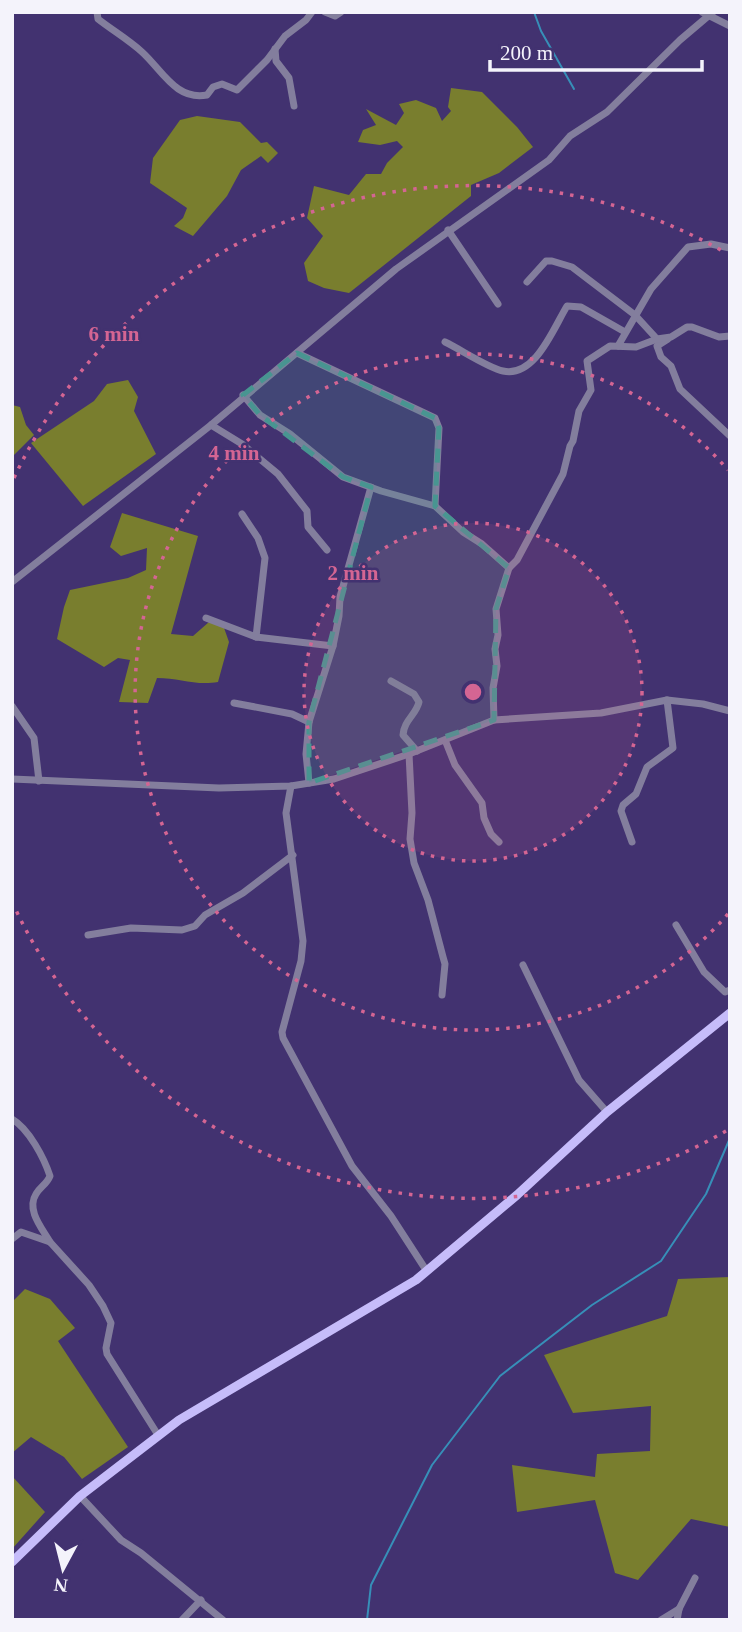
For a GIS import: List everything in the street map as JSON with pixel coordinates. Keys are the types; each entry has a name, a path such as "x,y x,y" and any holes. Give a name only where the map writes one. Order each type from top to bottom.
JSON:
{"main road":[{"path":"12,1562 80,1496 202,1404 416,1280 517,1195 607,1112 730,1013"}],"street":[{"path":"97,12 98,19 142,52 162,76 192,96 207,95 222,84 237,90 267,60 285,36 312,12"},
{"path":"326,12 335,16 341,12"},
{"path":"12,582 211,425 243,395 298,353 396,269 549,160 570,136 607,112 708,13 730,26"},
{"path":"275,48 276,61 289,78 294,106"},
{"path":"449,230 498,304"},
{"path":"618,346 651,289 688,247 710,244 730,248"},
{"path":"527,282 546,261 572,267 635,315 657,339"},
{"path":"445,342 502,371 517,371 529,365 567,306 581,307 625,332"},
{"path":"730,336 719,337 687,327 657,346 661,357 671,366 680,389 730,436"},
{"path":"494,720 493,688 498,635 496,609 509,568 517,560 563,474 562,468 573,441 579,411 591,390 587,361 606,348 636,347 671,337"},
{"path":"298,353 435,418 439,428 435,506"},
{"path":"243,395 260,415 290,434 342,477 435,506 509,568"},
{"path":"211,425 242,443 278,474 307,512 308,527 327,550"},
{"path":"309,783 306,754 309,722 332,646 340,597 372,487"},
{"path":"242,514 258,538 265,558 256,637"},
{"path":"206,618 256,637 332,646"},
{"path":"391,681 414,694 419,702 417,710 403,727 403,735 413,752 411,839 416,871 424,888 443,957 442,995"},
{"path":"632,842 621,811 623,805 636,794 647,767 673,748 667,700"},
{"path":"12,779 219,788 291,786 334,779 494,720 601,713 667,700 703,704 730,711"},
{"path":"234,703 292,714 309,722"},
{"path":"12,706 34,738 39,780"},
{"path":"445,740 454,765 482,803 484,818 491,834 499,842"},
{"path":"291,786 286,813 303,941 301,961 282,1032 283,1038 352,1166 391,1216 426,1270"},
{"path":"88,935 131,928 182,930 195,926 205,915 243,893 293,855"},
{"path":"676,925 704,972 724,992 730,990"},
{"path":"523,965 579,1080 607,1112"},
{"path":"12,1119 19,1123 26,1133 48,1171 49,1181 35,1195 34,1215 50,1242 89,1285 103,1306 111,1323 107,1354 158,1435"},
{"path":"12,1239 21,1232 50,1242"},
{"path":"80,1496 121,1540 201,1600 223,1620"},
{"path":"677,1620 679,1609 695,1578"},
{"path":"182,1620 201,1600"},
{"path":"661,1620 679,1609"}],"highlighted area":[{"path":"297,353 435,418 439,428 435,506 509,568 496,609 494,720 309,783 309,722 371,487 343,477 260,415 243,395"}],"green space":[{"path":"451,88 482,92 533,147 499,173 471,185 471,196 349,293 324,288 308,281 304,263 323,236 307,218 314,186 349,195 366,174 381,174 387,163 403,147 397,141 380,145 358,142 363,130 376,125 366,109 396,125 404,113 399,104 416,100 436,108 442,121 451,111 448,107"},
{"path":"197,116 240,122 261,143 267,142 278,153 268,163 261,156 241,170 227,196 193,236 174,226 183,218 187,208 150,183 153,158 180,120"},
{"path":"128,380 138,397 134,411 156,454 83,506 31,443 94,401 107,384"},
{"path":"12,405 20,407 26,425 34,435 12,457"},
{"path":"122,513 198,536 171,634 193,636 209,622 223,625 229,642 218,682 157,678 148,703 119,702 130,660 118,658 104,667 57,639 70,590 128,578 146,570 147,548 121,556 110,547"},
{"path":"730,1277 730,1527 691,1519 638,1580 615,1573 595,1500 517,1512 512,1465 595,1477 597,1454 650,1451 651,1406 573,1413 544,1355 667,1316 678,1279"},
{"path":"25,1289 50,1299 75,1328 58,1341 128,1447 82,1479 64,1457 31,1437 12,1453 12,1302"},
{"path":"12,1476 45,1512 12,1549"}],"waterway":[{"path":"534,12 541,31 574,89"},
{"path":"367,1620 371,1585 432,1465 500,1376 592,1305 661,1261 706,1194 730,1138"}]}
